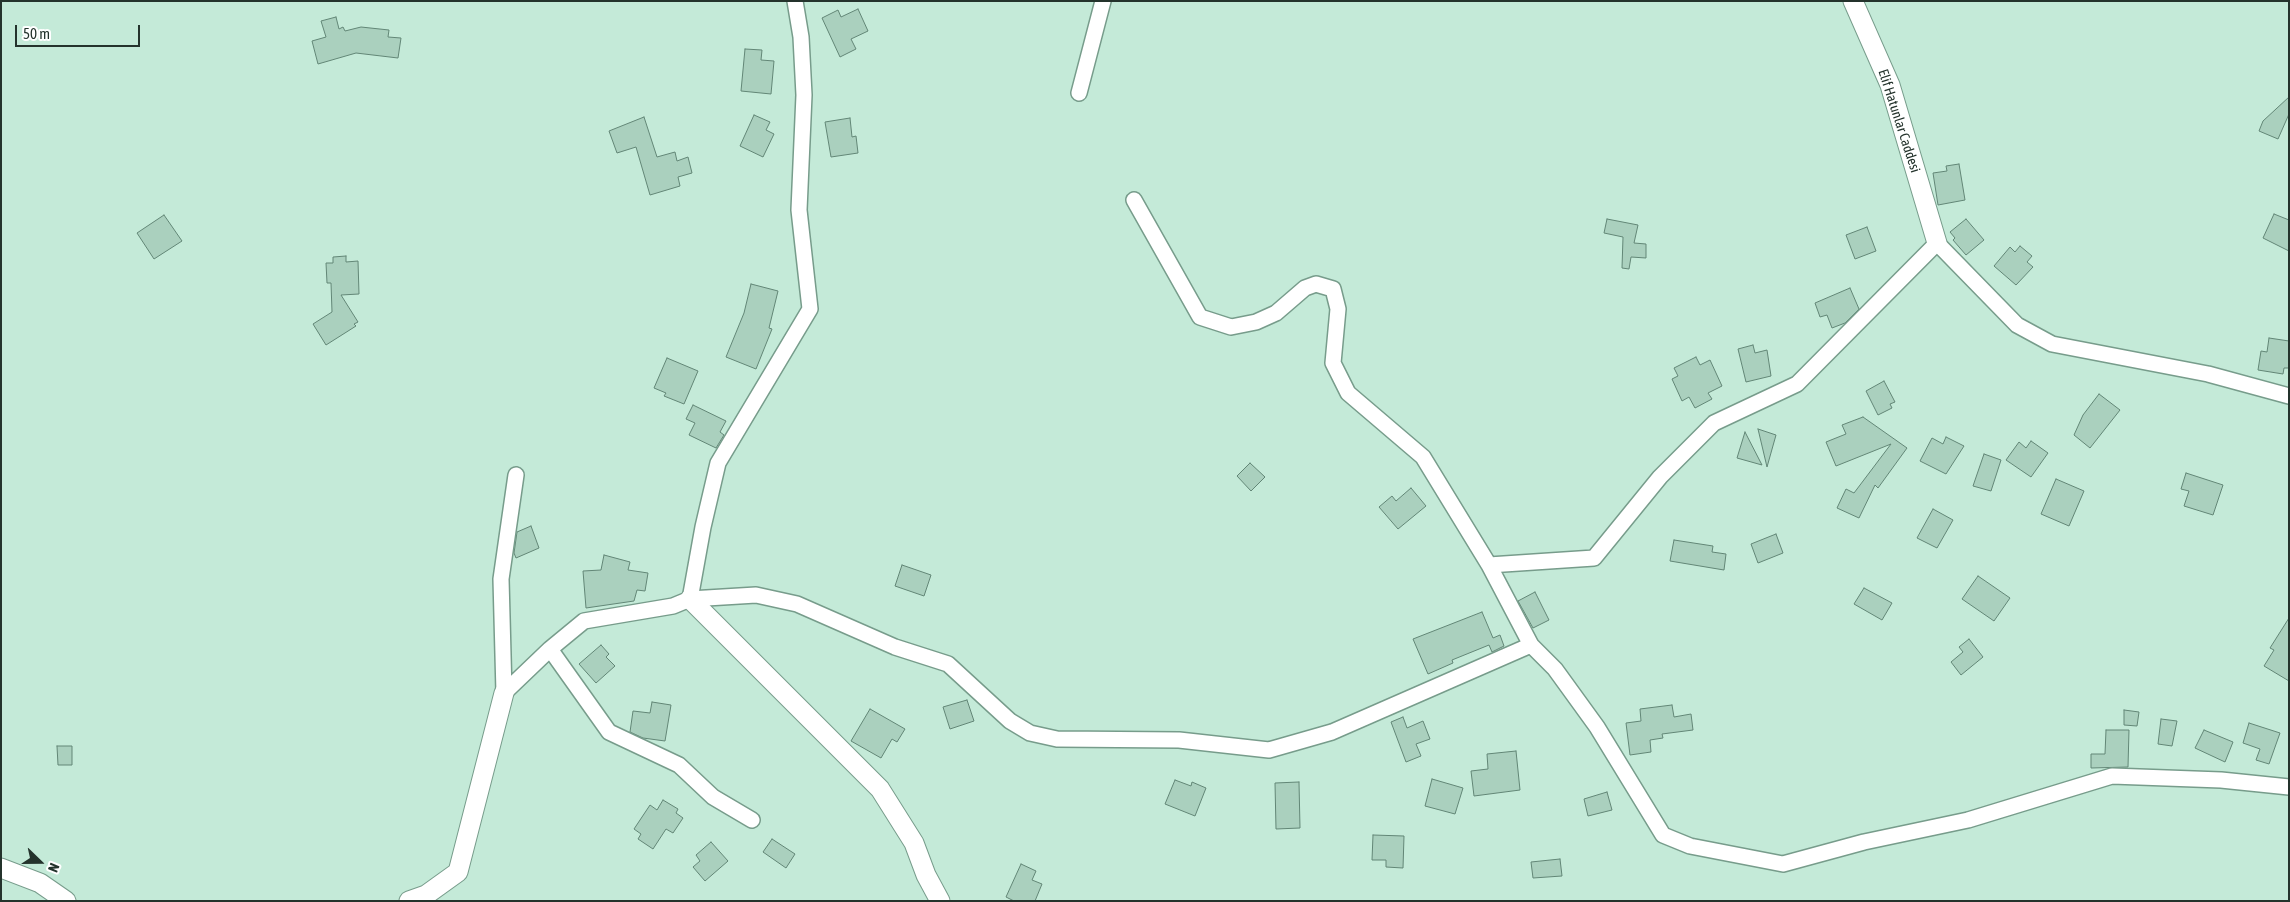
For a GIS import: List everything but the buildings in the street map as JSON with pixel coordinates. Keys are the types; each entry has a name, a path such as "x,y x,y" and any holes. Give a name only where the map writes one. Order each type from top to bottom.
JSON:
{"street":[{"path":"690,599 703,527 718,463 810,309 799,210 804,95 801,37 795,1"},
{"path":"1079,93 1103,1"},
{"name":"Elif Hatunlar Caddesi","path":"1853,1 1890,85 1937,243"},
{"path":"1134,200 1200,317 1231,326 1256,322 1276,313 1305,288 1316,284 1333,289 1338,309 1333,363 1348,393 1423,457 1489,565 1531,645 1555,669 1597,727 1663,835 1690,846 1783,864 1864,842 1968,820 2112,776 2221,780 2289,787"},
{"path":"1489,565 1594,558 1660,477 1714,423 1797,384 1937,243 2017,325 2052,344 2208,374 2289,396"},
{"path":"409,901 426,895 458,872 504,693 502,579 516,475"},
{"path":"504,693 584,621 673,606 690,599 756,595 797,604 895,648 948,664 1010,721 1030,733 1057,739 1179,740 1269,750 1332,732 1531,645"},
{"path":"690,599 880,789 914,844 926,875 940,901"},
{"path":"550,650 609,732 679,765 714,797 752,820"},
{"path":"1,868 40,884 66,901"}]}
